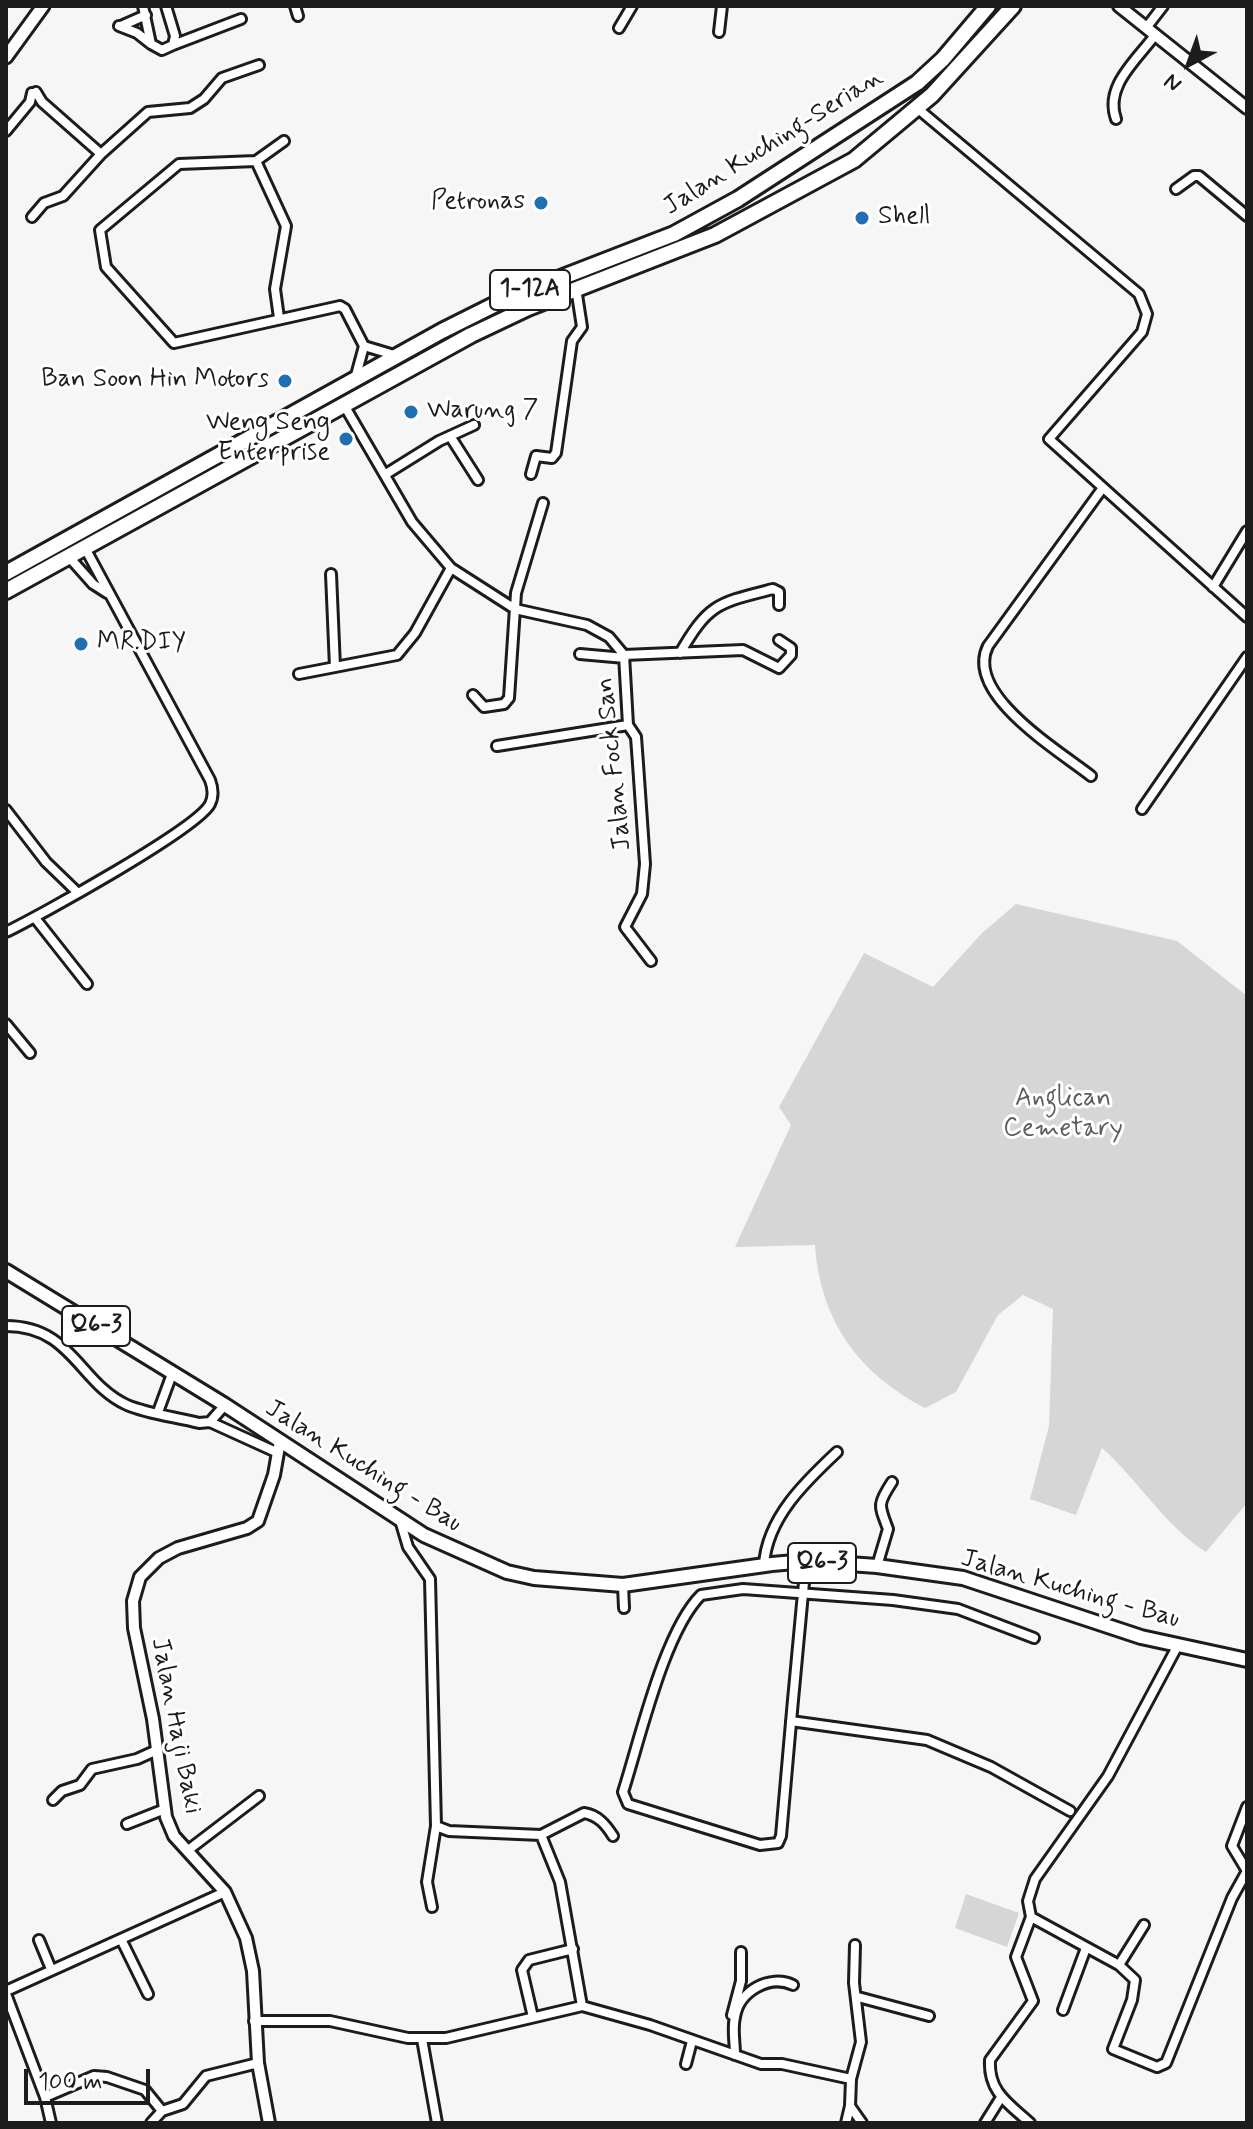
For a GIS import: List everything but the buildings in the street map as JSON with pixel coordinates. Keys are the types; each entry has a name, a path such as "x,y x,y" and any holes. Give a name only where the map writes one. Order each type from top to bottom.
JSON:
{"highway":[{"name":"Jalan Kuching-Serian","path":"6,573 506,299 674,234 727,205 917,83 943,59 988,6"},
{"name":"Jalan Kuching-Serian","path":"6,591 471,335 576,288 657,259 778,203 854,160 917,108 1013,6"}],"main road":[{"path":"6,57 43,6"},
{"name":"Jalan Kuching - Bau","path":"6,1271 225,1405 278,1446 399,1519 464,1556 507,1572 534,1578 623,1585 806,1561 877,1566 963,1578 1141,1637 1247,1660"}],"street":[{"path":"166,6 175,36 173,45"},
{"path":"295,6 298,16"},
{"path":"619,28 632,6"},
{"path":"719,32 722,6"},
{"path":"1119,6 1247,108"},
{"path":"1116,119 1112,108 1116,87 1163,6"},
{"path":"151,44 145,10 119,26 137,33 151,44 162,50 241,19"},
{"path":"32,217 44,203 63,196 101,154 148,112 190,108 204,99 222,78 259,65"},
{"path":"6,131 30,102 34,92 101,154"},
{"path":"917,108 1139,294 1147,314 1142,332 1049,439 1247,617"},
{"path":"284,141 256,161 179,164 100,230 103,259 174,343 340,306 345,309 364,346 355,380"},
{"path":"256,161 286,226 275,289 279,318"},
{"path":"1176,189 1194,176 1199,176 1247,216"},
{"path":"531,474 536,456 552,458 556,453 572,341 582,327 576,288"},
{"path":"364,346 398,356"},
{"name":"Jalan Fock San","path":"344,405 412,522 451,568 515,609 587,625 609,637 624,657 628,725 636,737 645,864 642,894 625,927 651,961"},
{"path":"386,474 474,425"},
{"path":"450,436 478,480"},
{"path":"1091,776 1008,709 987,683 982,668 988,646 1102,489"},
{"path":"473,695 484,707 504,704 509,698 516,593 543,503"},
{"path":"1213,587 1247,531"},
{"path":"6,932 35,918 199,817 211,803 213,790 85,548"},
{"path":"69,557 93,584 107,594"},
{"path":"299,674 386,660 402,651 451,568"},
{"path":"331,574 335,667"},
{"path":"680,653 708,611 773,589 779,592 779,605"},
{"path":"580,654 624,657 743,650 779,668 791,655 791,648 779,640"},
{"path":"1142,809 1247,657"},
{"path":"497,746 628,725"},
{"path":"6,810 46,862 77,892"},
{"path":"35,918 87,984"},
{"path":"6,1024 30,1053"},
{"path":"6,1326 33,1329 54,1340 110,1394 127,1405 210,1422 278,1446"},
{"path":"158,1412 172,1374"},
{"path":"210,1422 225,1405"},
{"name":"Jalan Haji Baki","path":"269,2123 258,2063 253,1971 246,1938 225,1892 174,1836 165,1809 134,1628 133,1601 140,1577 159,1558 178,1548 247,1528 258,1521 274,1475 278,1446"},
{"path":"764,1565 769,1540 787,1505 837,1452"},
{"path":"877,1566 888,1529 879,1511 880,1504 892,1482"},
{"path":"399,1519 408,1547 430,1579 436,1826 427,1882 432,1907"},
{"path":"806,1561 803,1596 791,1721 778,1843 760,1845 635,1809 624,1799 665,1665 688,1608 701,1595 718,1590 743,1589 803,1596 893,1600 958,1609 1034,1638"},
{"path":"623,1585 624,1608"},
{"path":"1030,2123 1000,2099 992,2079 990,2060 1033,2001 1016,1957 1031,1917 1028,1901 1035,1879 1108,1776 1178,1645"},
{"path":"791,1721 927,1740 991,1767 1070,1811"},
{"path":"53,1800 62,1791 80,1785 92,1769 137,1759 157,1750"},
{"path":"187,1851 259,1796"},
{"path":"1031,1917 1132,1975 1135,1984 1113,2049 1157,2067 1162,2065 1247,1871 1232,1846 1247,1807"},
{"path":"127,1824 165,1809"},
{"path":"436,1826 449,1831 541,1835 584,1813 592,1814 604,1823 613,1836"},
{"path":"541,1835 560,1882 582,2006"},
{"path":"51,2123 45,2097 6,1992 225,1892"},
{"path":"1119,1965 1144,1925"},
{"path":"121,1939 148,1994"},
{"path":"39,1940 51,1969"},
{"path":"846,2123 851,2079 861,2042 854,1983 855,1945"},
{"path":"1063,2010 1086,1948"},
{"path":"533,2017 522,1970 524,1964 573,1949"},
{"path":"735,2055 733,2004 741,1981 741,1952"},
{"path":"734,2031 735,2014 755,1988 775,1981 793,1985"},
{"path":"858,1997 929,2016"},
{"path":"254,2021 330,2021 422,2039 479,2032 582,2006 761,2064 782,2064 851,2079"},
{"path":"422,2039 437,2123"},
{"path":"686,2064 692,2041"},
{"path":"151,2123 162,2111 183,2104 206,2076 258,2063"},
{"path":"45,2097 94,2076 107,2077 145,2090 162,2111"},
{"path":"985,2123 1000,2099"},
{"path":"850,2106 862,2123"}],"green space":[{"name":"Anglican Cemetary","path":"1016,904 1177,941 1247,996 1247,1503 1206,1552 1164,1516 1102,1448 1076,1515 1030,1499 1049,1426 1053,1309 1023,1295 998,1315 956,1392 925,1408 881,1379 847,1342 825,1298 815,1245 735,1247 791,1125 779,1107 864,953 933,987 982,933"},
{"path":"966,1894 1019,1913 1007,1947 955,1928"}],"place":[{"name":"Petronas","path":"541,203"},
{"name":"Shell","path":"862,218"},
{"name":"Ban Soon Hin Motors","path":"285,381"},
{"name":"Warung 7","path":"411,412"},
{"name":"Weng Seng Enterprise","path":"346,439"},
{"name":"MR.DIY","path":"81,644"}]}
